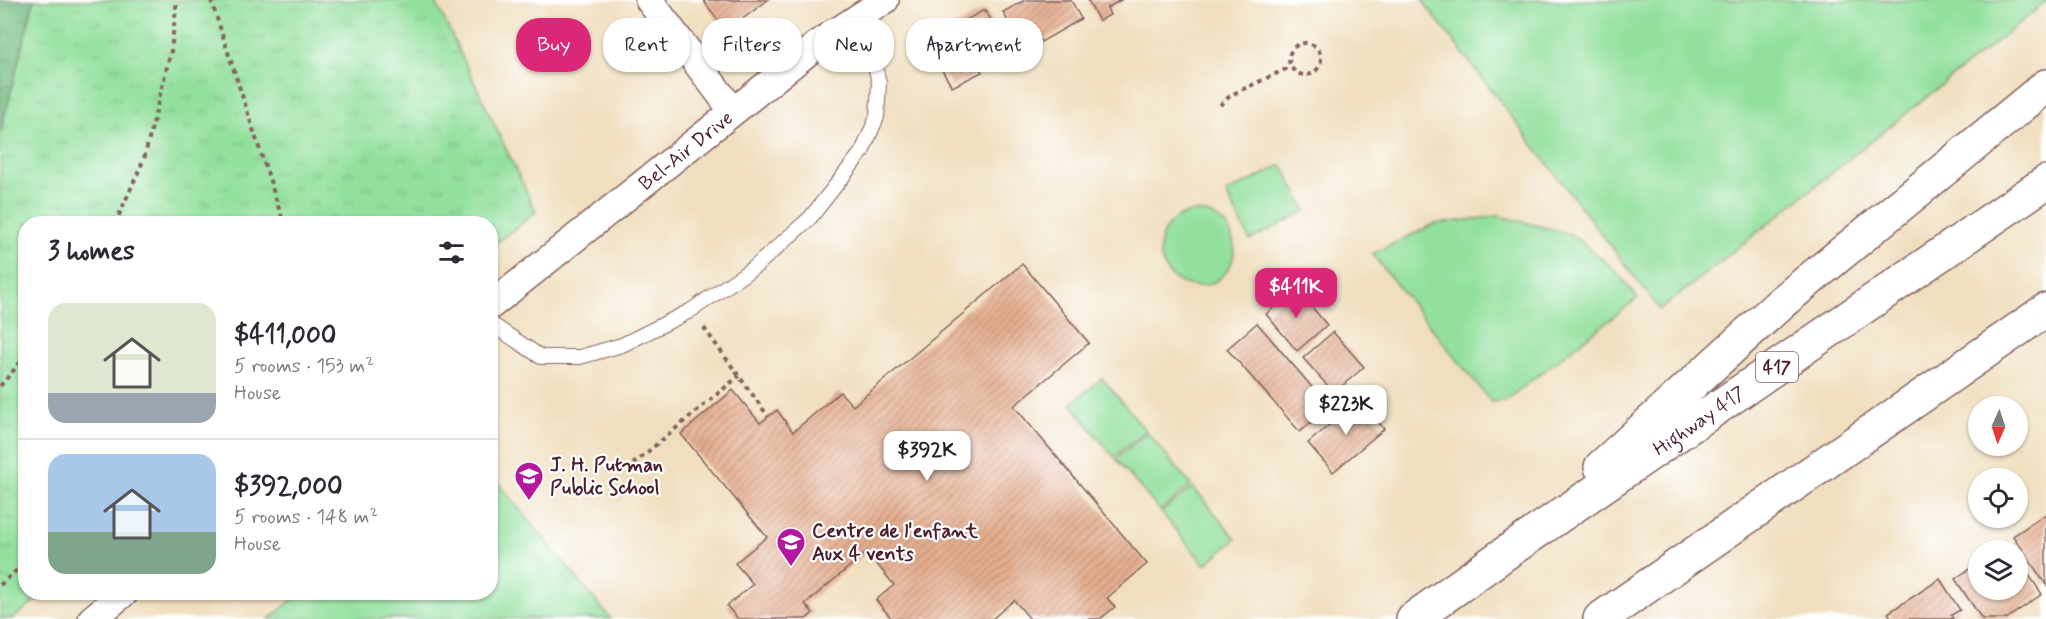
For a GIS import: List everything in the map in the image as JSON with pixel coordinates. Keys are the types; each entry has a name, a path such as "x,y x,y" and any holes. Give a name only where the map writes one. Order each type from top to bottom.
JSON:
{"highway":[{"path":"1507,552 1781,303 2046,86"},
{"name":"Highway 417","path":"1413,619 2046,182"},
{"path":"1600,619 2046,310"},
{"path":"1979,356 2046,324"}],"street":[{"path":"649,0 733,111"},
{"name":"Bel-Air Drive","path":"498,300 818,44 885,0"},
{"path":"92,619 115,600"}],"lane":[{"path":"498,328 541,357 580,357 622,345 690,311 756,266 810,218 862,152 877,117 879,82 863,15"}],"path":[{"path":"119,216 144,159 171,51 177,0"},
{"path":"211,0 281,216"},
{"path":"1305,43 1314,45 1319,52 1321,60 1319,68 1312,74 1304,76 1295,73 1290,67 1288,59 1291,50 1297,45 1305,43"},
{"path":"1220,105 1231,95 1290,67"},
{"path":"690,311 768,416"},
{"path":"0,386 18,365"},
{"path":"633,464 739,376"},
{"path":"0,585 18,569"}],"green space":[{"path":"0,0 34,0 0,134"},
{"path":"34,0 435,0 536,212 498,242 498,216 18,216 18,600 37,600 12,619 0,619 0,134"},
{"path":"1422,0 2046,0 2046,2 1660,310"},
{"path":"1282,165 1306,211 1250,240 1226,193"},
{"path":"1197,212 1218,218 1228,228 1234,249 1228,270 1218,280 1197,286 1176,280 1166,270 1160,249 1166,228 1176,218"},
{"path":"1499,216 1571,234 1613,268 1638,298 1505,401 1491,402 1372,254 1434,224"},
{"path":"1102,378 1146,431 1114,457 1071,404"},
{"path":"1147,432 1191,485 1160,511 1116,459"},
{"path":"498,483 611,619 269,619 292,600 498,600"},
{"path":"1193,487 1236,539 1205,565 1161,512"}],"building":[{"path":"703,0 768,0 744,18 716,18"},
{"path":"1025,0 1071,0 1081,19 1043,41 1043,18 1006,18 1003,12"},
{"path":"1088,0 1121,0 1107,8 1110,15 1099,21"},
{"path":"984,10 990,18 969,18"},
{"path":"943,72 982,72 952,87"},
{"path":"1022,264 1089,343 1014,406 1147,564 1107,598 1115,607 1100,619 1030,619 1014,600 992,619 892,619 876,600 894,585 867,552 805,604 813,613 806,619 738,619 727,606 753,584 735,563 767,537 681,434 733,390 760,423 777,410 793,432 840,392 853,406"},
{"path":"1296,288 1327,325 1297,351 1266,314"},
{"path":"1257,323 1329,407 1300,432 1227,349"},
{"path":"1333,332 1364,367 1334,393 1303,358"},
{"path":"1359,400 1384,429 1333,472 1308,443"},
{"path":"2046,514 2046,585 2028,558 2028,540 2016,540 2013,536"},
{"path":"1968,570 1968,598 1955,579"},
{"path":"2028,574 2042,594 2006,619 1982,619 1969,600 2028,600"},
{"path":"1940,579 1960,610 1951,615 1953,619 1892,619 1888,613"}],"place":[{"name":"J. H. Putman Public School","path":"529,502"},
{"name":"Centre de l'enfant Aux 4 vents","path":"791,568"}]}
